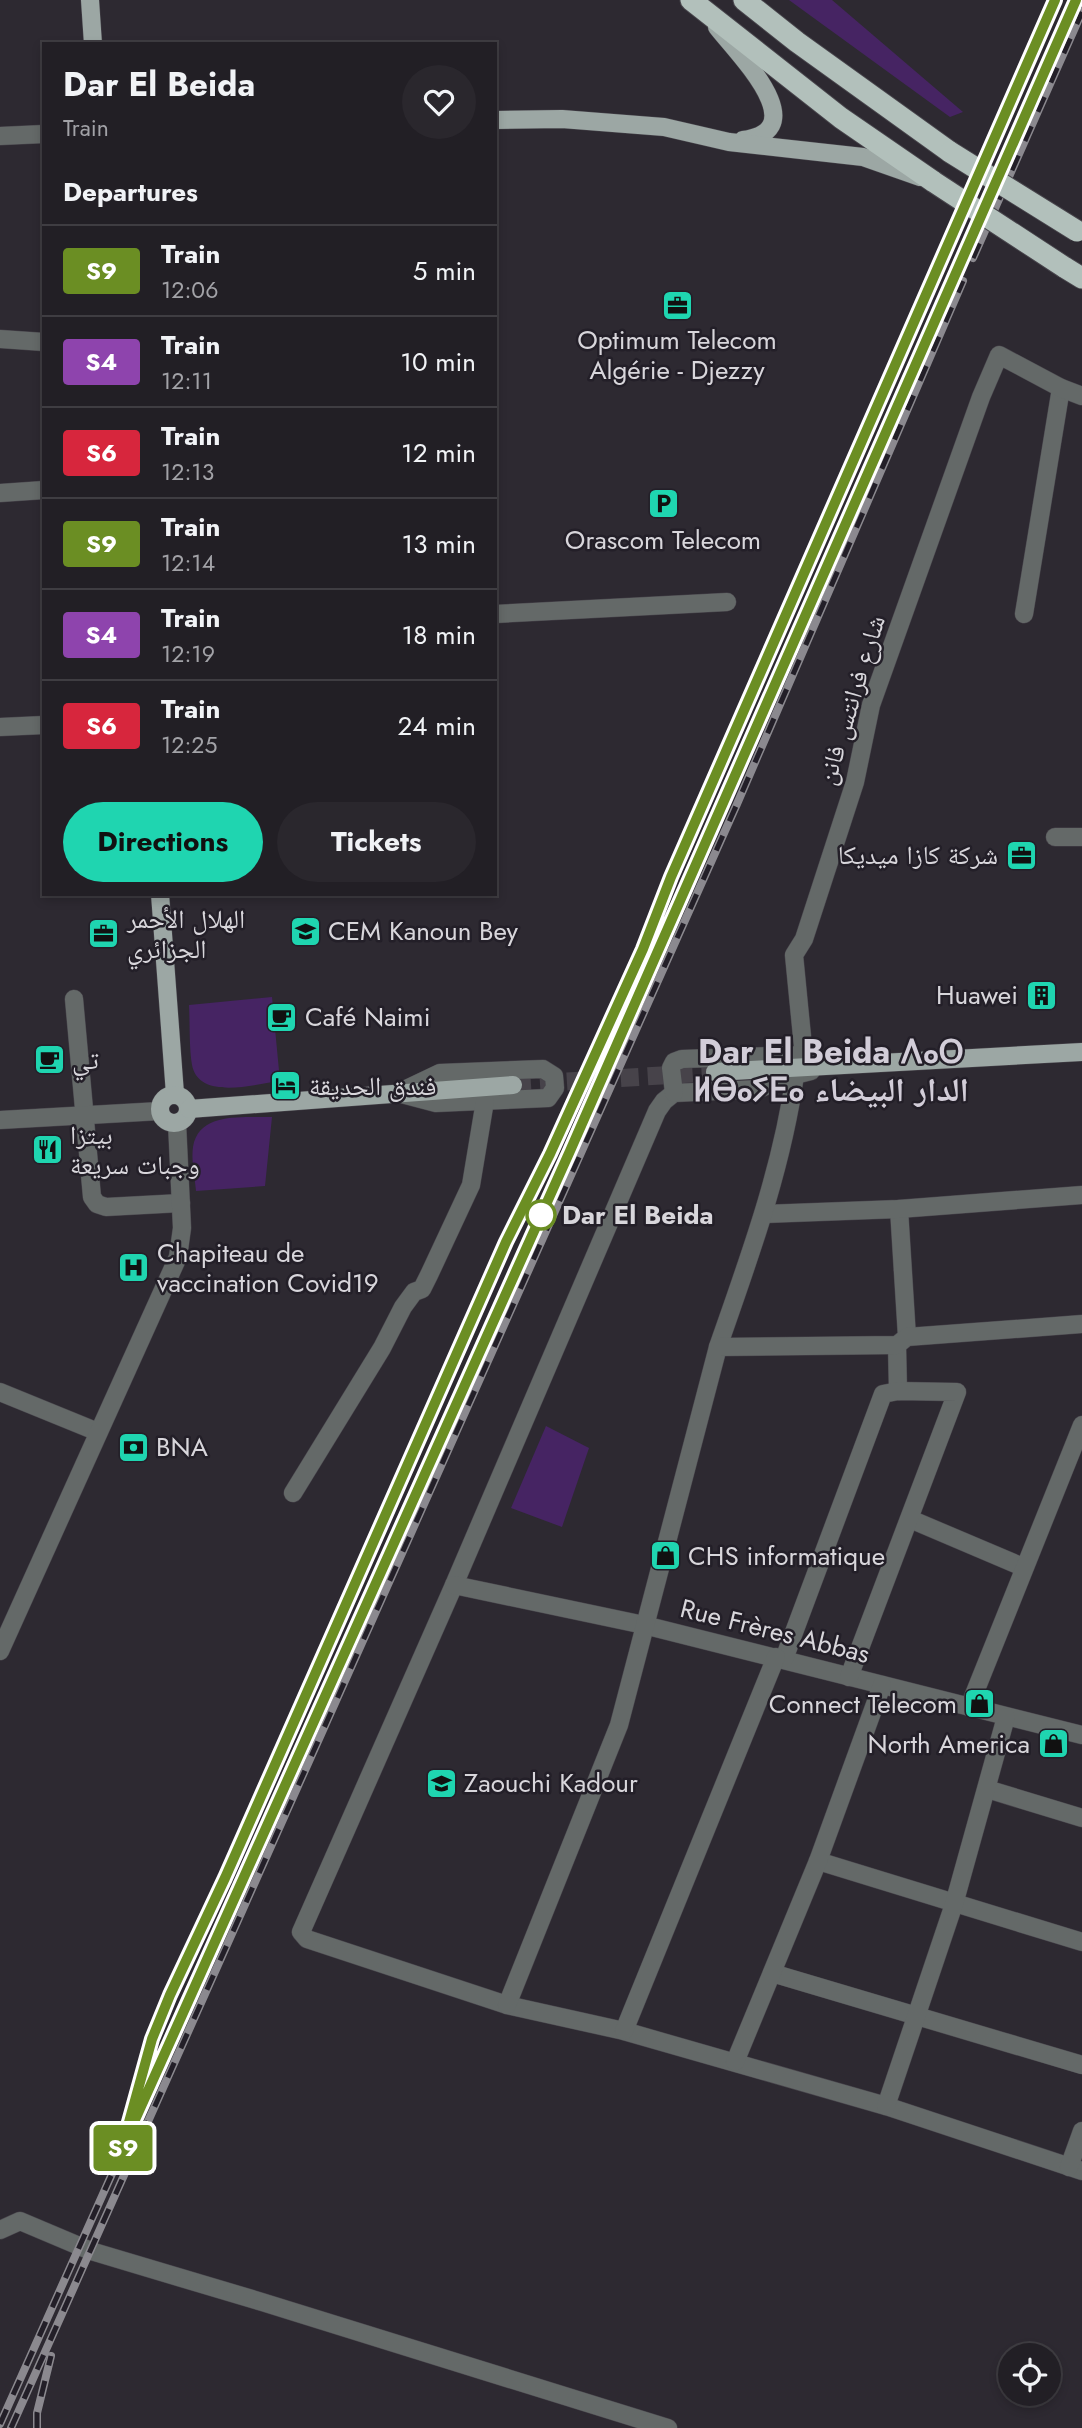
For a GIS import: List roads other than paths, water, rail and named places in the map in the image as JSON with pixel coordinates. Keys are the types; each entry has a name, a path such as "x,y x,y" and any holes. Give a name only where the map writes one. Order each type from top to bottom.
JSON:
{"highway":[{"path":"744,0 797,42 950,152 1079,233"},
{"path":"698,6 841,118 934,183 1073,272"}],"main road":[{"path":"90,0 93,42"},
{"path":"698,6 768,93 773,108 773,121 769,130 760,135 729,142"},
{"path":"497,120 562,119 664,127 729,142 863,157 934,183"},
{"path":"160,896 174,1094"},
{"path":"715,1072 1082,1052"},
{"path":"183,1116 183,1097 174,1094 165,1097 160,1111 168,1122 183,1116 398,1093 513,1085"}],"street":[{"path":"0,136 42,134"},
{"path":"0,339 42,342"},
{"name":"شارع فرانتس فانن","path":"507,2005 619,1725 718,1347 764,1214 801,1066 794,955 804,939 855,782 871,705 981,397 999,355 1061,388"},
{"path":"1024,614 1061,388 1082,396"},
{"path":"0,493 42,490"},
{"path":"497,614 727,602"},
{"path":"0,727 42,725"},
{"path":"1055,837 1082,837"},
{"path":"74,999 92,1197 97,1204 106,1207 181,1203"},
{"path":"674,1093 671,1068 674,1062 682,1059 801,1066"},
{"path":"801,1066 759,1089 674,1093 657,1111 454,1585 301,1932 307,1939 507,2005 624,2031 735,2062 886,2106 1075,2169 1082,2132"},
{"path":"543,1069 554,1076 555,1088 548,1098 436,1103 398,1093 440,1073 543,1069"},
{"path":"293,1493 382,1348 403,1307 414,1292 422,1289 429,1275 471,1185 485,1101"},
{"path":"0,1120 160,1111"},
{"path":"0,1651 178,1256 182,1228 183,1116"},
{"path":"764,1214 899,1209 1082,1195"},
{"path":"898,1391 902,1341 899,1209"},
{"path":"718,1347 902,1341 1082,1324"},
{"path":"0,1391 98,1432"},
{"path":"624,2031 780,1658 883,1394 898,1391 957,1392 849,1677"},
{"path":"969,1707 1082,1425"},
{"path":"911,1519 1023,1567"},
{"name":"Rue Frères Abbas","path":"454,1585 645,1625 1082,1735"},
{"path":"735,2062 818,1861 883,1685"},
{"path":"886,2106 954,1904 1006,1717"},
{"path":"987,1790 1082,1818"},
{"path":"818,1861 1082,1942"},
{"path":"772,1973 1082,2065"},
{"path":"0,2230 20,2221 91,2251 668,2428"}],"tunnel":[{"path":"513,1085 715,1072"}],"railway":[{"path":"137,2097 152,2039 171,1995 506,1242 607,1031 660,901 1055,0"},
{"path":"0,2424 570,1151 1076,0"},
{"path":"973,258 1082,12"},
{"path":"11,2428 737,804 963,281"},
{"path":"37,2428 37,2413 51,2356"}],"train":[{"name":"S9","path":"1055,0 660,901 643,949 550,1154 506,1242 225,1878 170,1995 152,2039 121,2151 570,1151 1076,0"}],"place":[{"name":"Optimum Telecom Algérie - Djezzy","path":"677,305"},
{"name":"Orascom Telecom","path":"663,504"},
{"name":"شركة كازا ميديكا","path":"1021,855"},
{"name":"CEM Kanoun Bey","path":"305,931"},
{"name":"الهلال الأحمر الجزائري","path":"104,934"},
{"name":"Huawei","path":"1041,995"},
{"name":"Café Naimi","path":"282,1017"},
{"name":"تي","path":"49,1060"},
{"name":"فندق الحديقة","path":"286,1086"},
{"name":"بيتزا وجبات سريعة","path":"47,1150"},
{"name":"Dar El Beida","path":"541,1215"},
{"name":"Chapiteau de vaccination Covid19","path":"134,1268"},
{"name":"BNA","path":"133,1447"},
{"name":"CHS informatique","path":"665,1556"},
{"name":"Connect Telecom","path":"980,1704"},
{"name":"North America","path":"1053,1744"},
{"name":"Zaouchi Kadour","path":"441,1783"}],"district":[{"name":"Dar El Beida ⴷⴰⵔ ⵍⴱⴰⵢⴹⴰ الدار البيضاء","path":"831,1070"}]}
